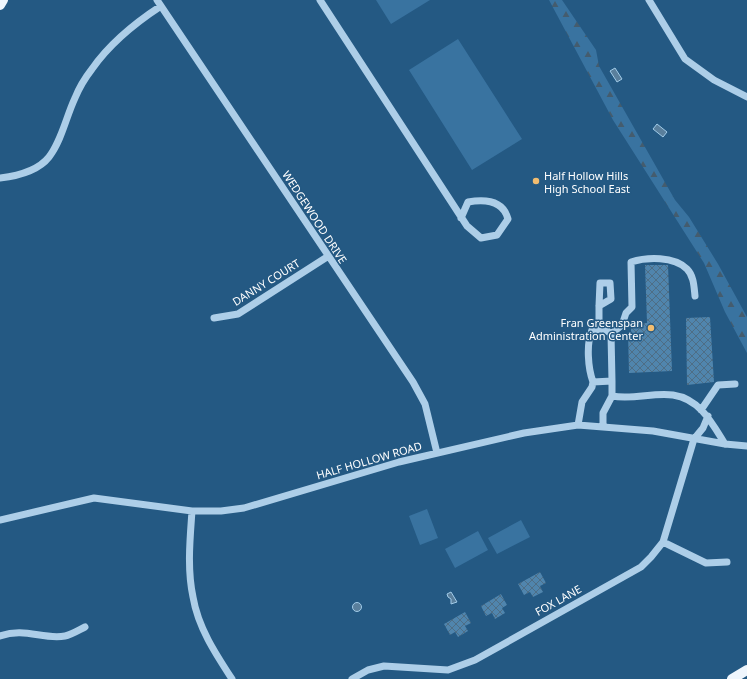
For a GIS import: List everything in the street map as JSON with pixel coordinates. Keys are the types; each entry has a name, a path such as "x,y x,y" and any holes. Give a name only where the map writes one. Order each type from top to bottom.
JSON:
{"main road":[{"path":"0,5 3,0"},
{"path":"732,679 747,670"}],"street":[{"path":"320,0 466,226 481,238 497,235 508,219 506,211 494,201 477,200 468,202 461,218"},
{"path":"649,0 685,59 714,80 747,97"},
{"path":"0,178 18,176 49,158 58,142 75,98 92,69 104,54 129,29 159,3"},
{"name":"WEDGEWOOD DRIVE","path":"159,3 327,256 413,382 426,404 437,453"},
{"name":"DANNY COURT","path":"214,318 238,314 327,256"},
{"path":"611,334 622,325 626,313 632,307 631,262 655,258 671,261 687,269 693,279 695,296"},
{"path":"599,306 599,329"},
{"path":"578,425 582,402 592,387 593,382 590,373 589,336 592,330 605,329 611,334 612,396 603,413 603,427"},
{"path":"593,382 612,381"},
{"path":"701,410 718,385 735,384"},
{"path":"612,396 624,398 673,395 692,401 708,416 725,444"},
{"name":"FOX LANE","path":"352,679 368,670 384,666 448,670 475,660 641,567 663,542 694,439 703,428 708,416"},
{"name":"HALF HOLLOW ROAD","path":"0,520 94,498 192,511 221,511 244,508 351,475 437,453 524,433 578,425 653,431 725,444 747,446"},
{"path":"192,511 190,547 192,597 199,620 209,642 232,679"},
{"path":"663,542 706,563 727,562"},
{"path":"0,636 18,632 35,633 50,637 66,636 85,627"}],"green space":[{"path":"376,0 430,0 391,24"},
{"path":"549,0 562,0 596,50 599,66 675,200 689,217 718,264 747,317 747,353 725,312 704,263 613,120"},
{"path":"458,39 522,139 472,170 409,70"},
{"path":"427,509 438,538 420,545 409,516"},
{"path":"521,520 530,537 497,554 488,538"},
{"path":"478,531 488,550 455,568 445,549"}],"shaded area":[{"path":"615,68 622,79 617,82 610,71"},
{"path":"657,124 667,132 663,137 653,129"},
{"path":"451,592 457,602 451,604 451,599 447,594"},
{"path":"355,603 359,603 361,607 359,611 355,611 353,609 353,605"}],"building":[{"name":"Fran Greenspan Administration Center","path":"645,265 668,265 672,371 629,373 628,332 631,332 631,324 647,323"},
{"path":"710,317 714,382 687,385 686,318"},
{"path":"540,572 546,583 540,586 543,592 533,597 530,592 524,595 518,584"},
{"path":"501,594 507,605 502,608 505,613 495,619 492,613 486,616 481,606"},
{"path":"465,612 471,623 465,626 468,631 458,637 455,632 450,635 444,624"}],"place":[{"name":"Half Hollow Hills High School East","path":"536,181"},
{"name":"Fran Greenspan Administration Center","path":"651,328"}]}
